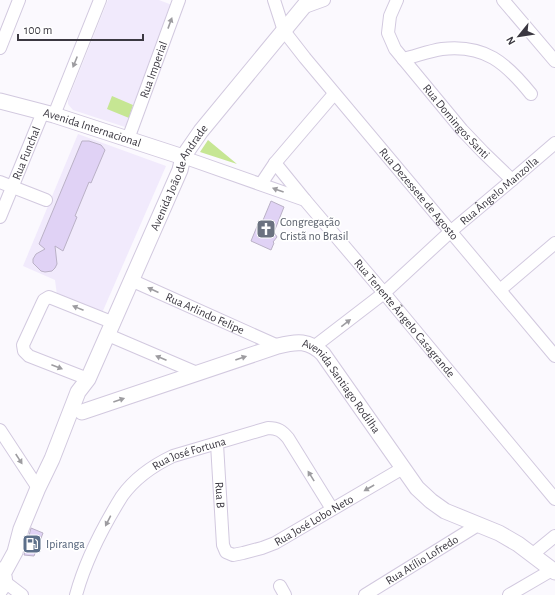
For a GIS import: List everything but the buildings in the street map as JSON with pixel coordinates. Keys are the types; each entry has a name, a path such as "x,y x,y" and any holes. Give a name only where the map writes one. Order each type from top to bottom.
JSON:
{"main road":[{"name":"Avenida João de Andrade","path":"52,459 66,443 82,412 86,387 180,170 183,157 201,131 305,4"},
{"name":"Avenida Internacional","path":"0,101 49,113 183,157"},
{"name":"Avenida Santiago Rodilha","path":"82,412 292,342 315,346 323,354 417,488 445,511 499,534 518,544 554,571"},
{"name":"Avenida João de Andrade","path":"2,579 16,548 17,539 38,488 52,459 76,398 86,387"},
{"path":"86,387 90,402 99,407"},
{"name":"Avenida João de Andrade","path":"0,559 17,539"}],"street":[{"path":"0,48 19,0"},
{"name":"Rua Funchal","path":"0,217 12,187 49,113 100,0"},
{"name":"Rua Imperial","path":"128,139 179,0"},
{"name":"Rua Dezessete de Agosto","path":"274,0 284,30 334,94 450,232 553,349"},
{"path":"305,4 324,0"},
{"name":"Rua Domingos Santi","path":"397,0 390,16 388,33 395,49 462,130 512,180"},
{"path":"503,0 555,61"},
{"path":"403,59 442,49 467,49 484,52 514,74 531,94"},
{"path":"261,184 275,163 334,94"},
{"name":"Rua Ângelo Manzolla","path":"315,346 384,293 450,232 555,143"},
{"name":"Rua Tenente Ângelo Casagrande","path":"183,157 305,200 555,499"},
{"path":"275,163 305,200"},
{"path":"0,182 46,200"},
{"path":"500,290 555,243"},
{"name":"Rua Arlindo Felipe","path":"132,280 278,346"},
{"path":"86,387 29,356 24,351 23,345 44,300 49,297 197,373"},
{"name":"Rua José Fortuna","path":"76,595 92,553 117,503 127,488 161,462 173,456 268,428 279,429 288,438 332,509"},
{"path":"0,430 38,488"},
{"name":"Rua B","path":"217,444 223,546"},
{"name":"Rua José Lobo Neto","path":"223,546 226,552 233,554 243,553 275,543 403,468"},
{"name":"Rua Atílio Lofredo","path":"365,595 478,526"},
{"path":"533,554 555,536"},
{"path":"509,595 554,571"},
{"path":"2,579 22,595"}],"shaded area":[{"path":"108,0 159,0 172,5 128,128 73,110 68,104 68,100"},
{"path":"78,134 166,166 102,313 57,295 55,280 23,266"}],"green space":[{"path":"112,96 133,105 129,118 107,109"},
{"path":"208,140 237,164 200,152"}],"place":[{"name":"Congregação Cristã no Brasil","path":"266,229"},
{"name":"Ipiranga","path":"32,544"}]}
